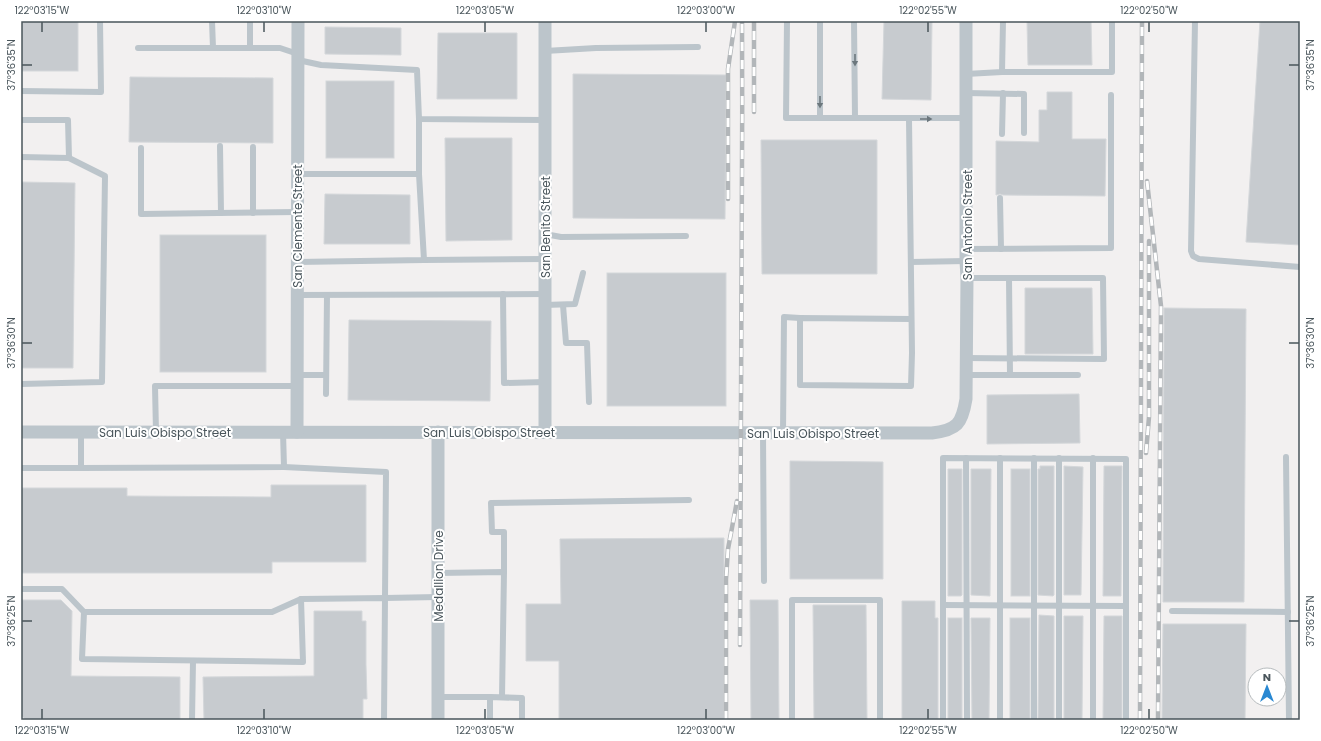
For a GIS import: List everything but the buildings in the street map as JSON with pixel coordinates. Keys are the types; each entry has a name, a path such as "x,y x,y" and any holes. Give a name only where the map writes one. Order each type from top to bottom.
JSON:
{"street":[{"name":"San Clemente Street","path":"297,432 298,21"},
{"name":"San Benito Street","path":"545,21 545,432"},
{"name":"San Antonio Street","path":"956,426 964,414 966,399 966,21"},
{"name":"San Luis Obispo Street","path":"21,432 932,433 945,431 956,426"},
{"name":"Medallion Drive","path":"438,432 438,720"}],"lane":[{"path":"21,91 100,92 100,21"},
{"path":"212,21 212,48"},
{"path":"250,21 250,48"},
{"path":"787,21 786,118 966,118"},
{"path":"820,21 820,118"},
{"path":"854,21 855,118"},
{"path":"1002,72 1003,21"},
{"path":"966,74 1002,72 1112,72 1112,21"},
{"path":"1195,21 1191,251 1193,256 1199,259 1300,267"},
{"path":"545,51 596,48 698,47"},
{"path":"138,48 280,48 298,57 321,65 417,70 419,174 424,260"},
{"path":"966,93 1024,94 1024,133"},
{"path":"1002,134 1003,93"},
{"path":"910,262 1000,249 1111,248 1111,95"},
{"path":"419,119 545,120"},
{"path":"800,318 800,385 911,386 909,119"},
{"path":"21,120 68,120 69,158"},
{"path":"220,146 222,213"},
{"path":"252,147 254,213"},
{"path":"141,148 141,214 298,212"},
{"path":"21,157 69,158 105,176 102,382 21,384"},
{"path":"298,174 419,174"},
{"path":"1000,198 1000,249"},
{"path":"545,234 561,237 686,236"},
{"path":"297,262 545,260"},
{"path":"297,295 503,294 545,300 563,305 575,304 583,273"},
{"path":"966,358 1104,359 1103,278 967,278"},
{"path":"1009,278 1010,375"},
{"path":"503,294 504,383 545,382"},
{"path":"326,394 327,295"},
{"path":"563,305 566,343 587,343 589,402"},
{"path":"783,433 784,317 911,318"},
{"path":"156,432 155,386 297,380 326,375"},
{"path":"966,375 1078,375"},
{"path":"81,432 81,468"},
{"path":"283,432 284,467"},
{"path":"763,433 764,581"},
{"path":"1286,457 1288,720"},
{"path":"943,720 943,458 1126,458 1126,720"},
{"path":"966,458 967,720"},
{"path":"1000,458 1000,720"},
{"path":"1034,458 1034,720"},
{"path":"1059,458 1059,720"},
{"path":"1093,458 1093,720"},
{"path":"21,468 284,467 386,472 384,720"},
{"path":"502,697 504,532 492,532 491,503 689,500"},
{"path":"438,573 504,572"},
{"path":"21,589 62,589 84,612 82,659 302,662 301,598"},
{"path":"84,612 272,612 301,598 438,597"},
{"path":"792,720 792,600 880,600 880,720"},
{"path":"943,605 1126,606"},
{"path":"1172,611 1288,612"},
{"path":"192,720 193,661"},
{"path":"438,697 522,698 522,720"},
{"path":"490,697 490,720"}],"railway":[{"path":"728,199 728,69 735,21"},
{"path":"740,645 742,21"},
{"path":"754,21 754,112"},
{"path":"1140,720 1142,21"},
{"path":"1147,181 1161,306 1158,720"},
{"path":"1146,453 1149,417 1149,241"},
{"path":"726,720 726,579 728,549 737,501"}]}
